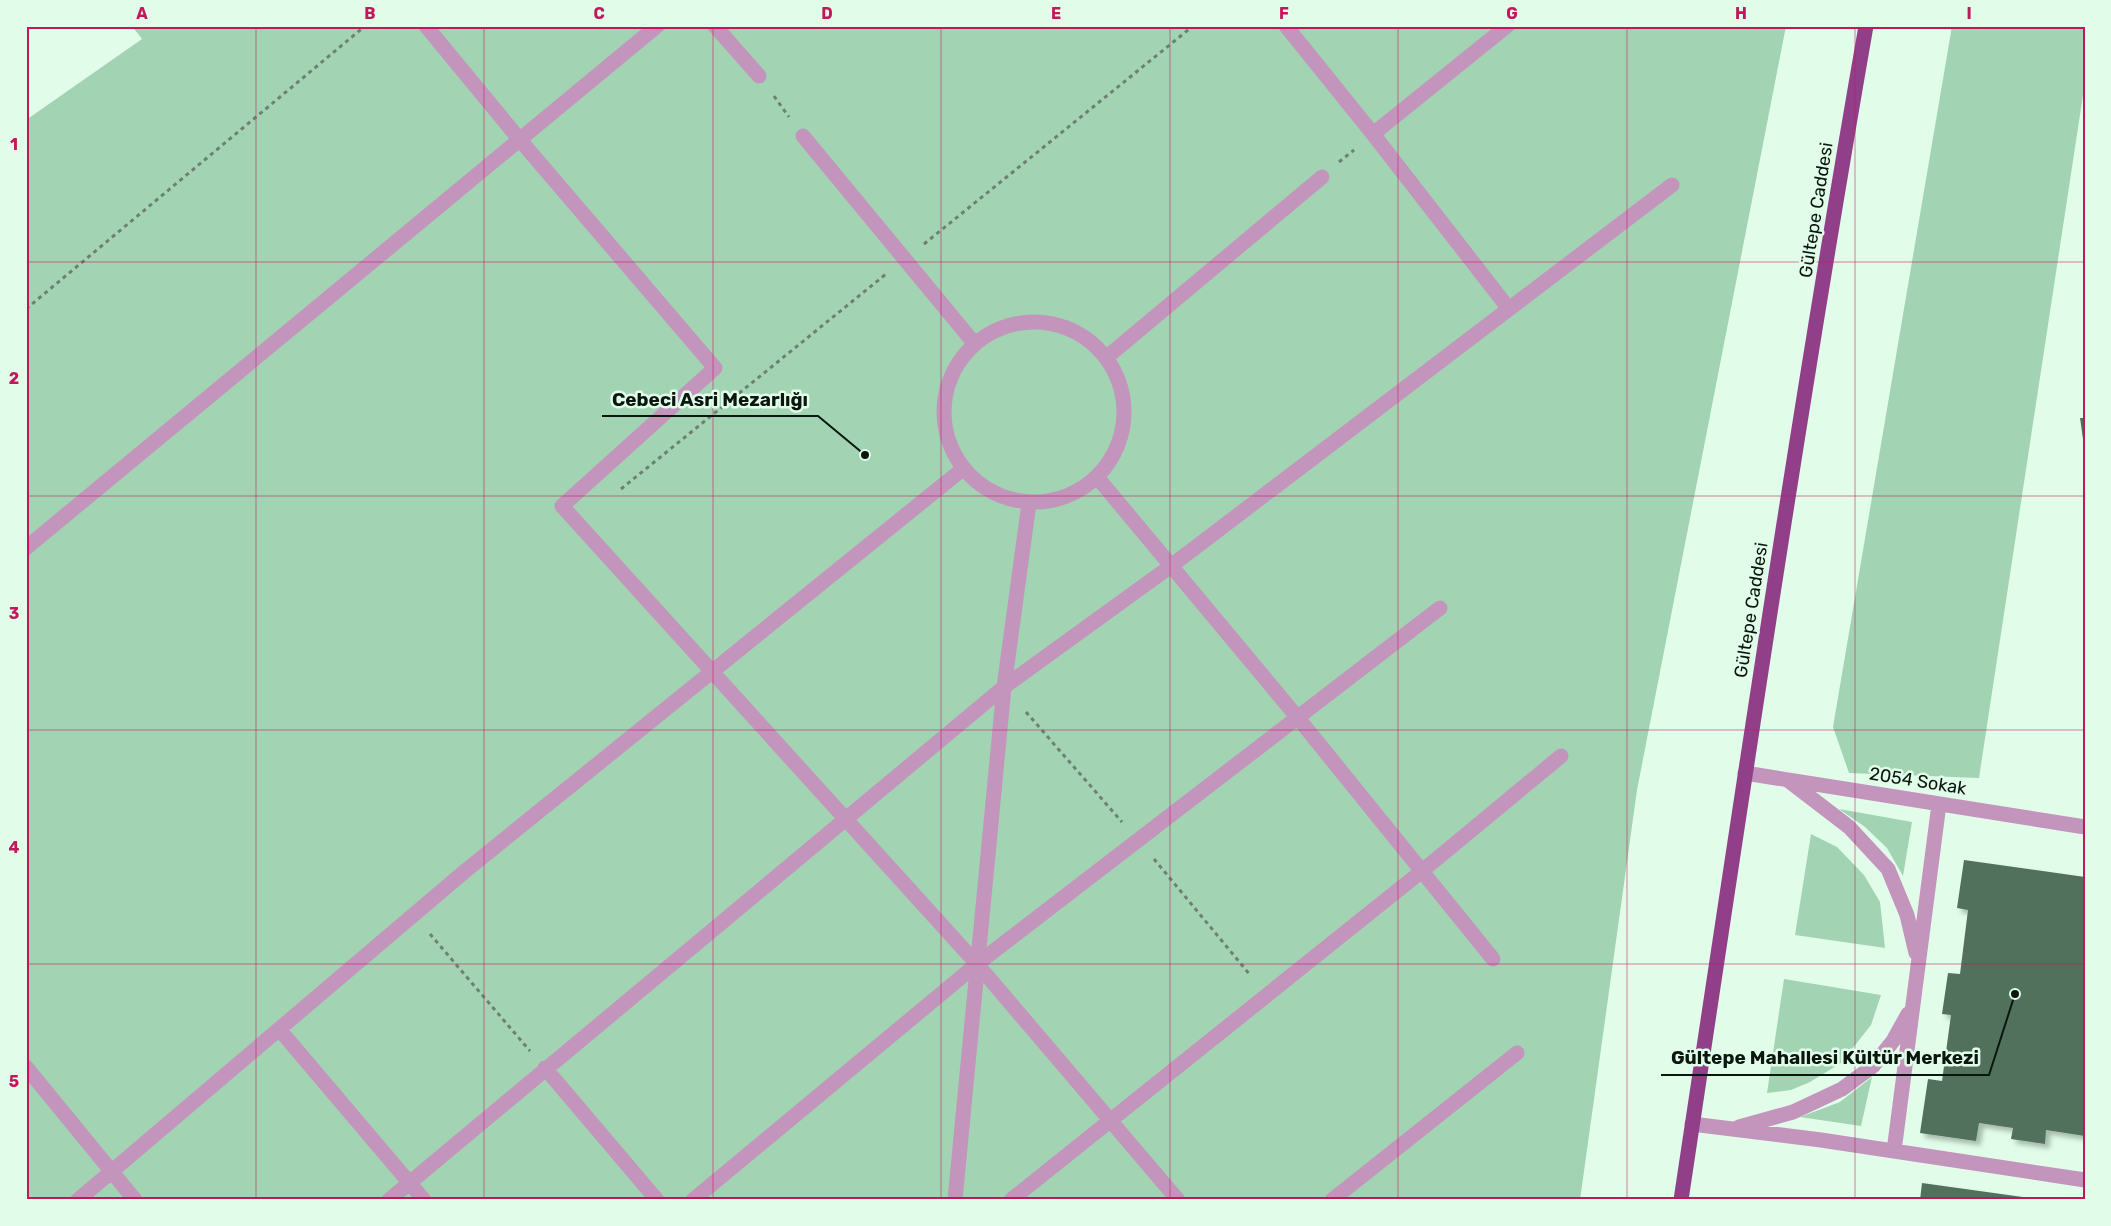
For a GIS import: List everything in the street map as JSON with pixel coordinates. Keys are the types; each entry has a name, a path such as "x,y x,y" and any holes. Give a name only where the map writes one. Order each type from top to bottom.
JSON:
{"main road":[{"name":"Gültepe Caddesi","path":"1681,1200 1744,773 1839,182 1866,26"}],"lane":[{"path":"426,26 520,140 715,368 562,506 711,673 977,964 1178,1200"},
{"path":"26,548 658,26"},
{"path":"715,26 758,76"},
{"path":"1286,26 1509,309"},
{"path":"1373,134 1507,26"},
{"path":"803,136 974,343"},
{"path":"1108,357 1322,177"},
{"path":"390,1200 545,1068 1004,687 1171,566 1672,185"},
{"path":"1030,321 1060,324 1086,336 1108,357 1121,383 1126,412 1121,441 1107,467 1086,488 1058,500 1029,503 999,496 973,480 954,456 944,427 944,396 955,368 974,343 1000,327 1030,321"},
{"path":"78,1200 464,872 964,468"},
{"path":"1097,477 1298,718 1494,959"},
{"path":"955,1200 1004,687 1029,503"},
{"path":"693,1200 977,964 1440,608"},
{"path":"1011,1200 1422,871 1561,756"},
{"name":"2054 Sokak","path":"1744,773 2085,827"},
{"path":"1787,780 1849,827 1888,869 1908,916 1918,962"},
{"path":"1894,1151 1939,804"},
{"path":"1730,1129 1793,1112 1842,1089 1873,1066 1893,1041 1913,1006"},
{"path":"279,1029 424,1200"},
{"path":"1332,1200 1517,1053"},
{"path":"26,1067 135,1200"},
{"path":"545,1068 657,1200"},
{"path":"1692,1124 1894,1151 2085,1180"}],"path":[{"path":"26,309 365,26"},
{"path":"616,494 1192,26"},
{"path":"758,76 803,136"},
{"path":"1322,177 1373,134"},
{"path":"413,915 545,1068"}],"green space":[{"path":"132,26 1786,26 1637,790 1580,1200 26,1200 26,120 142,39"},
{"path":"1952,26 2085,26 2085,82 1979,778 1849,773 1833,727"},
{"path":"1839,809 1912,822 1903,876 1887,848 1865,827"},
{"path":"1811,834 1837,847 1864,875 1880,902 1885,948 1795,935"},
{"path":"1784,979 1881,995 1871,1025 1841,1063 1810,1082 1791,1090 1767,1093"},
{"path":"1872,1077 1861,1126 1800,1117 1840,1102"}],"building":[{"path":"2080,418 2085,418 2084,446"},
{"path":"1964,860 2085,877 2085,1136 2046,1130 2045,1144 2011,1139 2013,1128 1979,1123 1976,1141 1920,1133 1928,1079 1942,1081 1951,1015 1942,1014 1948,973 1960,974 1968,910 1957,908"},
{"path":"1922,1183 2037,1199 2037,1200 1920,1200"}],"place":[{"name":"Cebeci Asri Mezarlığı","path":"865,455"},
{"name":"Gültepe Mahallesi Kültür Merkezi","path":"2015,994"}]}
